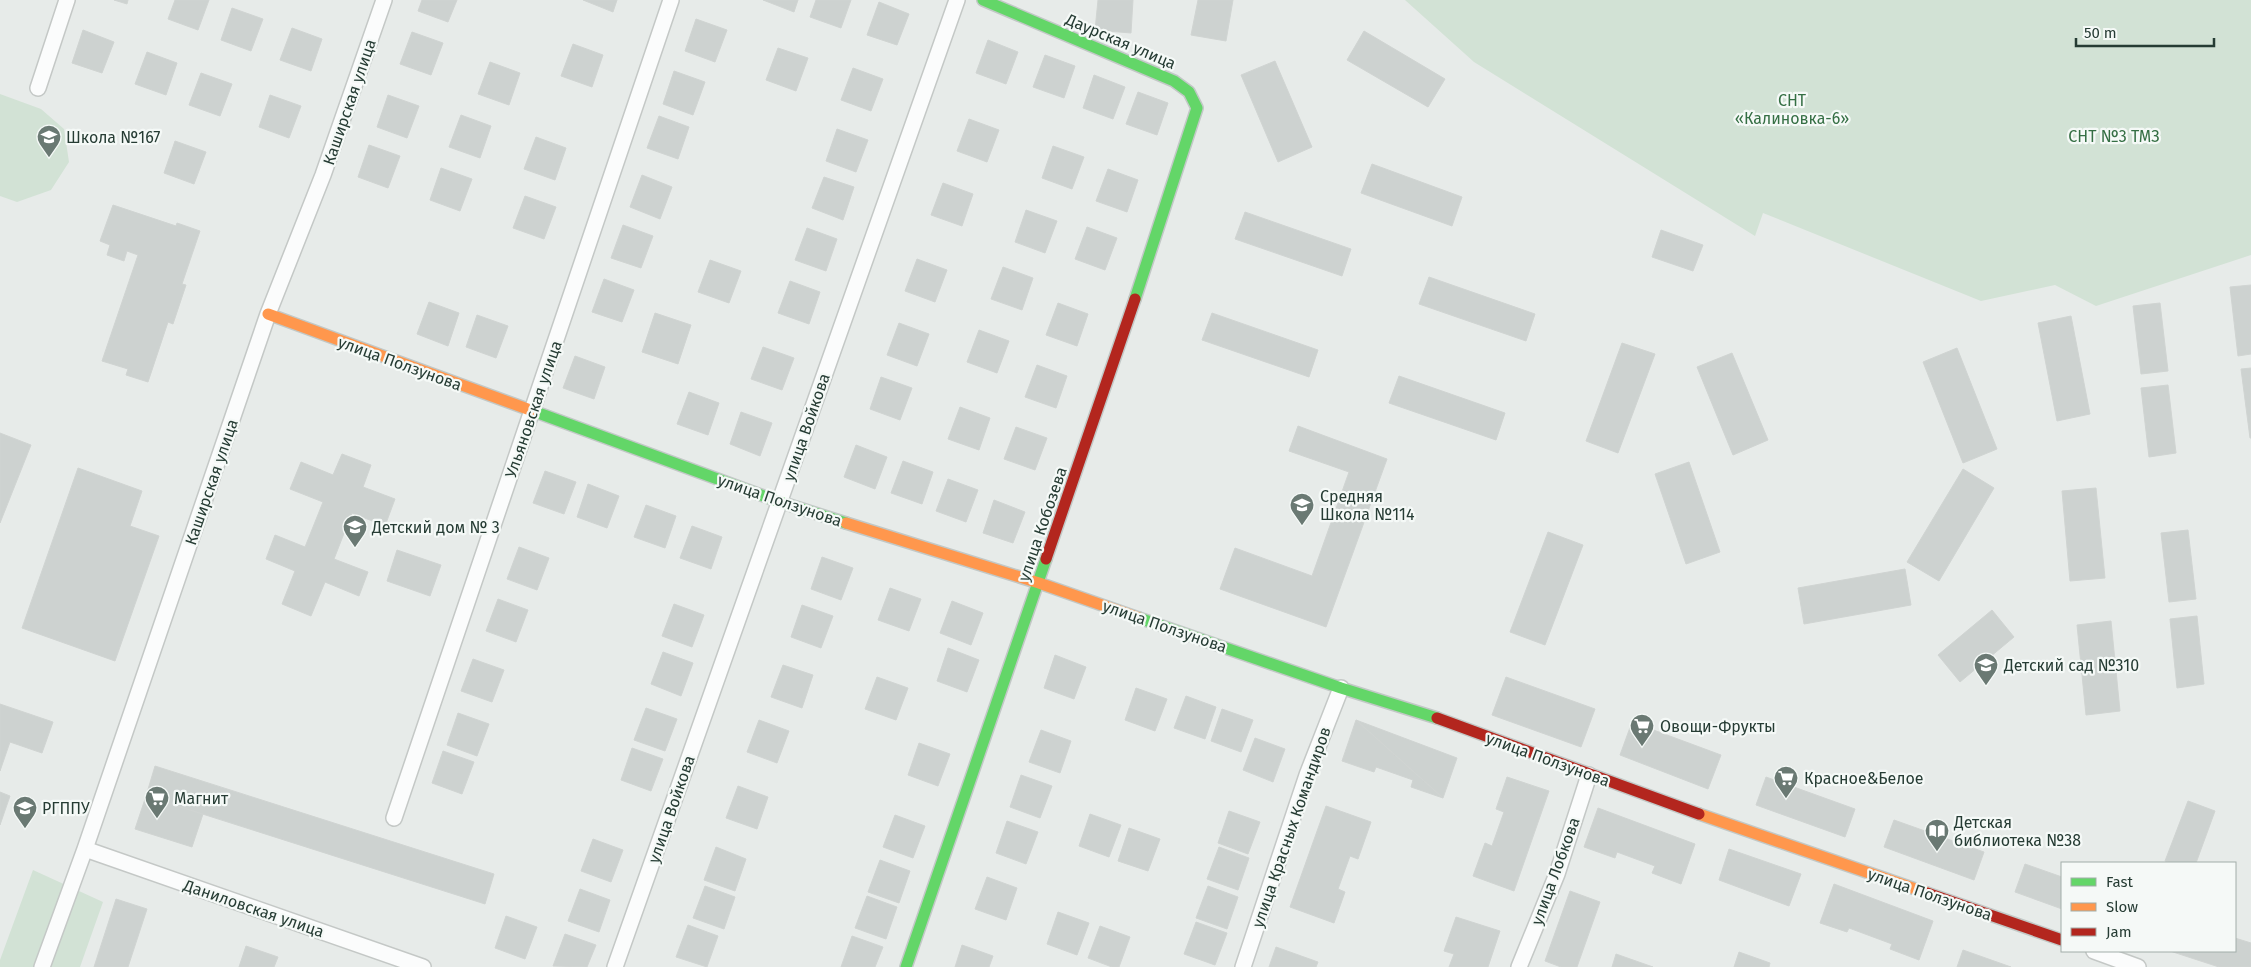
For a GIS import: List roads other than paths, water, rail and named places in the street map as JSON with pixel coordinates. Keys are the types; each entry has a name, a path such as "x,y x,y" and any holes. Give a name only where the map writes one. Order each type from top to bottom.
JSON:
{"street":[{"path":"38,88 67,0"},
{"name":"Каширская улица","path":"42,967 85,849 268,314 323,175 384,0"},
{"name":"Ульяновская улица","path":"394,818 672,0"},
{"name":"улица Войкова","path":"615,967 957,0"},
{"name":"Даурская улица","path":"983,0 1174,81 1188,92"},
{"name":"улица Кобозева","path":"906,967 1122,340 1197,108 1188,92"},
{"name":"улица Ползунова","path":"268,314 780,502 1039,583 1341,688 1457,725 1589,774 2061,940"},
{"name":"улица Красных Командиров","path":"1243,967 1307,775 1341,688"},
{"name":"улица Лобкова","path":"1519,967 1557,874 1589,774"},
{"name":"Даниловская улица","path":"85,849 422,967"},
{"path":"2097,952 2138,967"}],"place":[{"name":"Школа №167","path":"49,158"},
{"name":"Средняя Школа №114","path":"1302,526"},
{"name":"Детский дом № 3","path":"355,548"},
{"name":"Детский сад №310","path":"1986,686"},
{"name":"Овощи-Фрукты","path":"1642,747"},
{"name":"Красное&Белое","path":"1786,799"},
{"name":"Магнит","path":"157,819"},
{"name":"РГППУ","path":"25,829"},
{"name":"Детская библиотека №38","path":"1937,852"}],"park label":[{"name":"СНТ «Калиновка-6»","path":"1792,109"},
{"name":"СНТ №3 ТМЗ","path":"2114,136"}]}
